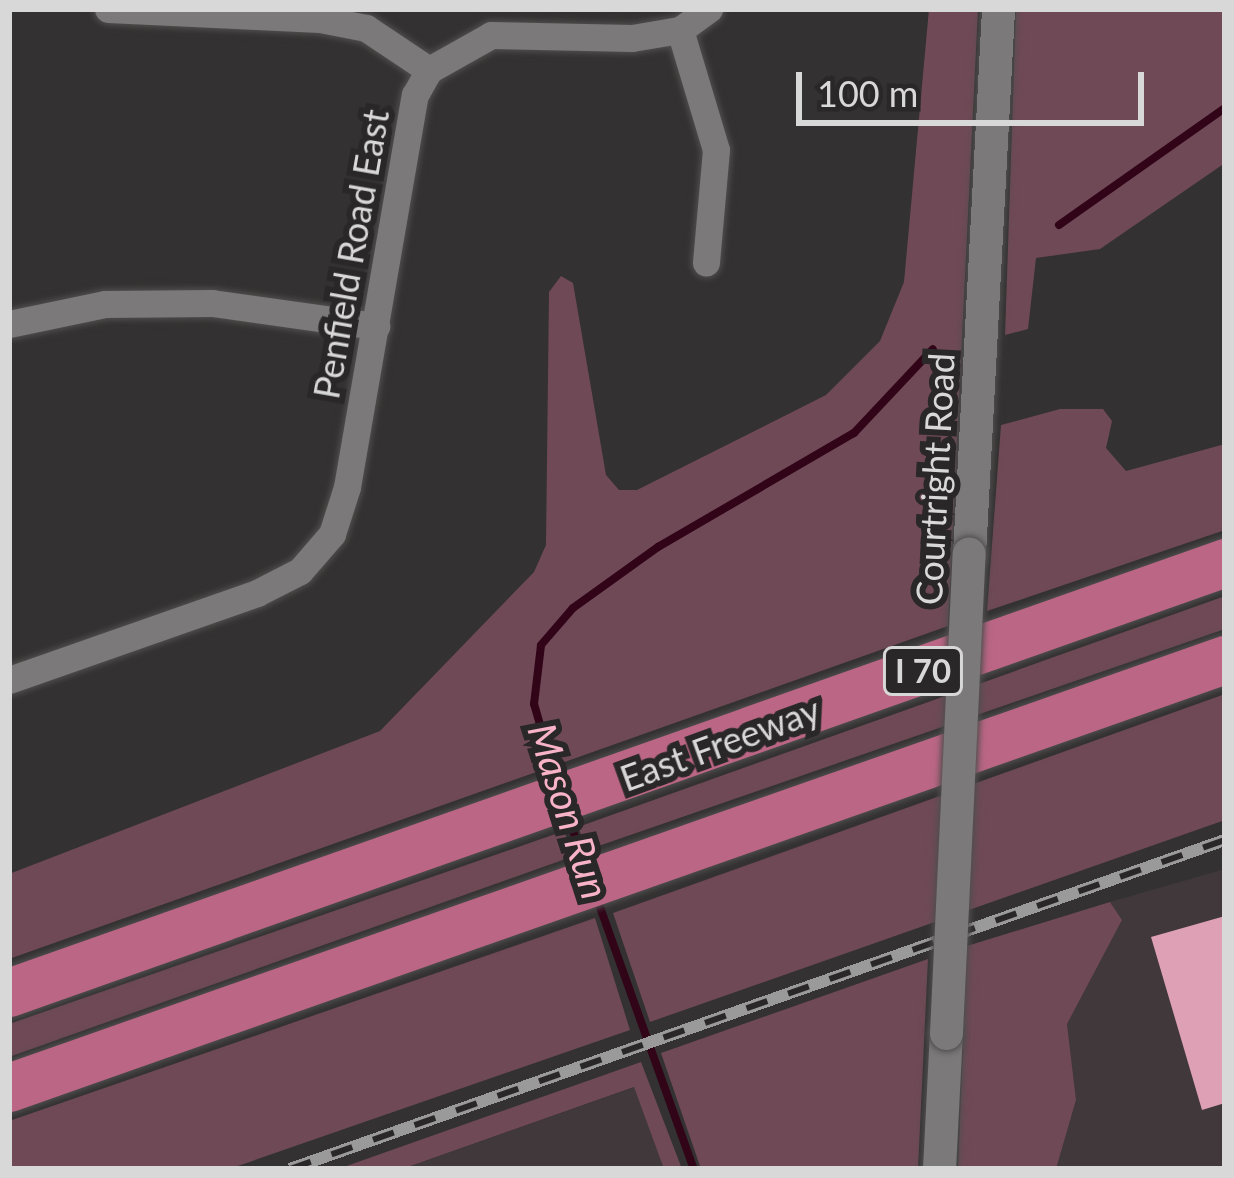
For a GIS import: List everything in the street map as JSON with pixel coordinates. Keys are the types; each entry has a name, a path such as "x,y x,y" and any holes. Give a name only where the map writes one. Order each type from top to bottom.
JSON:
{"highway":[{"name":"East Freeway","path":"9,994 1225,563"},
{"name":"I 70","path":"9,1088 1225,660"}],"street":[{"path":"108,9 366,28 429,70"},
{"name":"Penfield Road East","path":"9,680 257,593 300,571 332,534 376,326 415,95 429,70 468,42 515,31 632,38 680,30 710,9"},
{"name":"Courtright Road","path":"939,1169 998,9"},
{"path":"680,30 716,150 706,263"},
{"path":"9,324 105,304 212,303 376,326"}],"shaded area":[{"path":"929,9 978,9 948,626 9,959 9,874 380,731 534,572 546,545 549,292 561,276 573,283 606,475 619,490 637,490 826,395 880,341 904,282"},
{"path":"1016,9 1225,9 1225,163 1100,249 1036,258 1028,329 1005,335"},
{"path":"1060,409 1103,409 1112,421 1106,448 1126,471 1225,444 1225,530 987,611 1001,425"},
{"path":"1225,596 1225,629 587,850 578,827"},
{"path":"1225,694 1225,820 650,1022 613,913"},
{"path":"564,831 574,856 9,1057 9,1024"},
{"path":"1225,869 1225,1169 1056,1169 1076,1100 1067,1024 1122,920 1110,902"},
{"path":"1110,902 1122,920 1067,1024 1076,1100 1056,1169 958,1169 967,946"},
{"path":"595,918 630,1030 229,1169 9,1169 9,1121"},
{"path":"928,959 918,1169 701,1169 661,1053"},
{"path":"641,1062 682,1169 664,1169 634,1087 402,1169 338,1169"},
{"path":"635,1087 664,1169 402,1169"}],"building":[{"path":"1225,916 1225,1103 1202,1110 1151,937"}],"waterway":[{"name":"Mason Run","path":"1059,225 1225,108"},
{"name":"Mason Run","path":"556,780 534,704 541,645 573,608 658,547 854,433 933,349"},
{"name":"Mason Run","path":"566,811 585,865"},
{"name":"Mason Run","path":"596,896 694,1169"}],"railway":[{"path":"290,1169 1225,840"}]}
